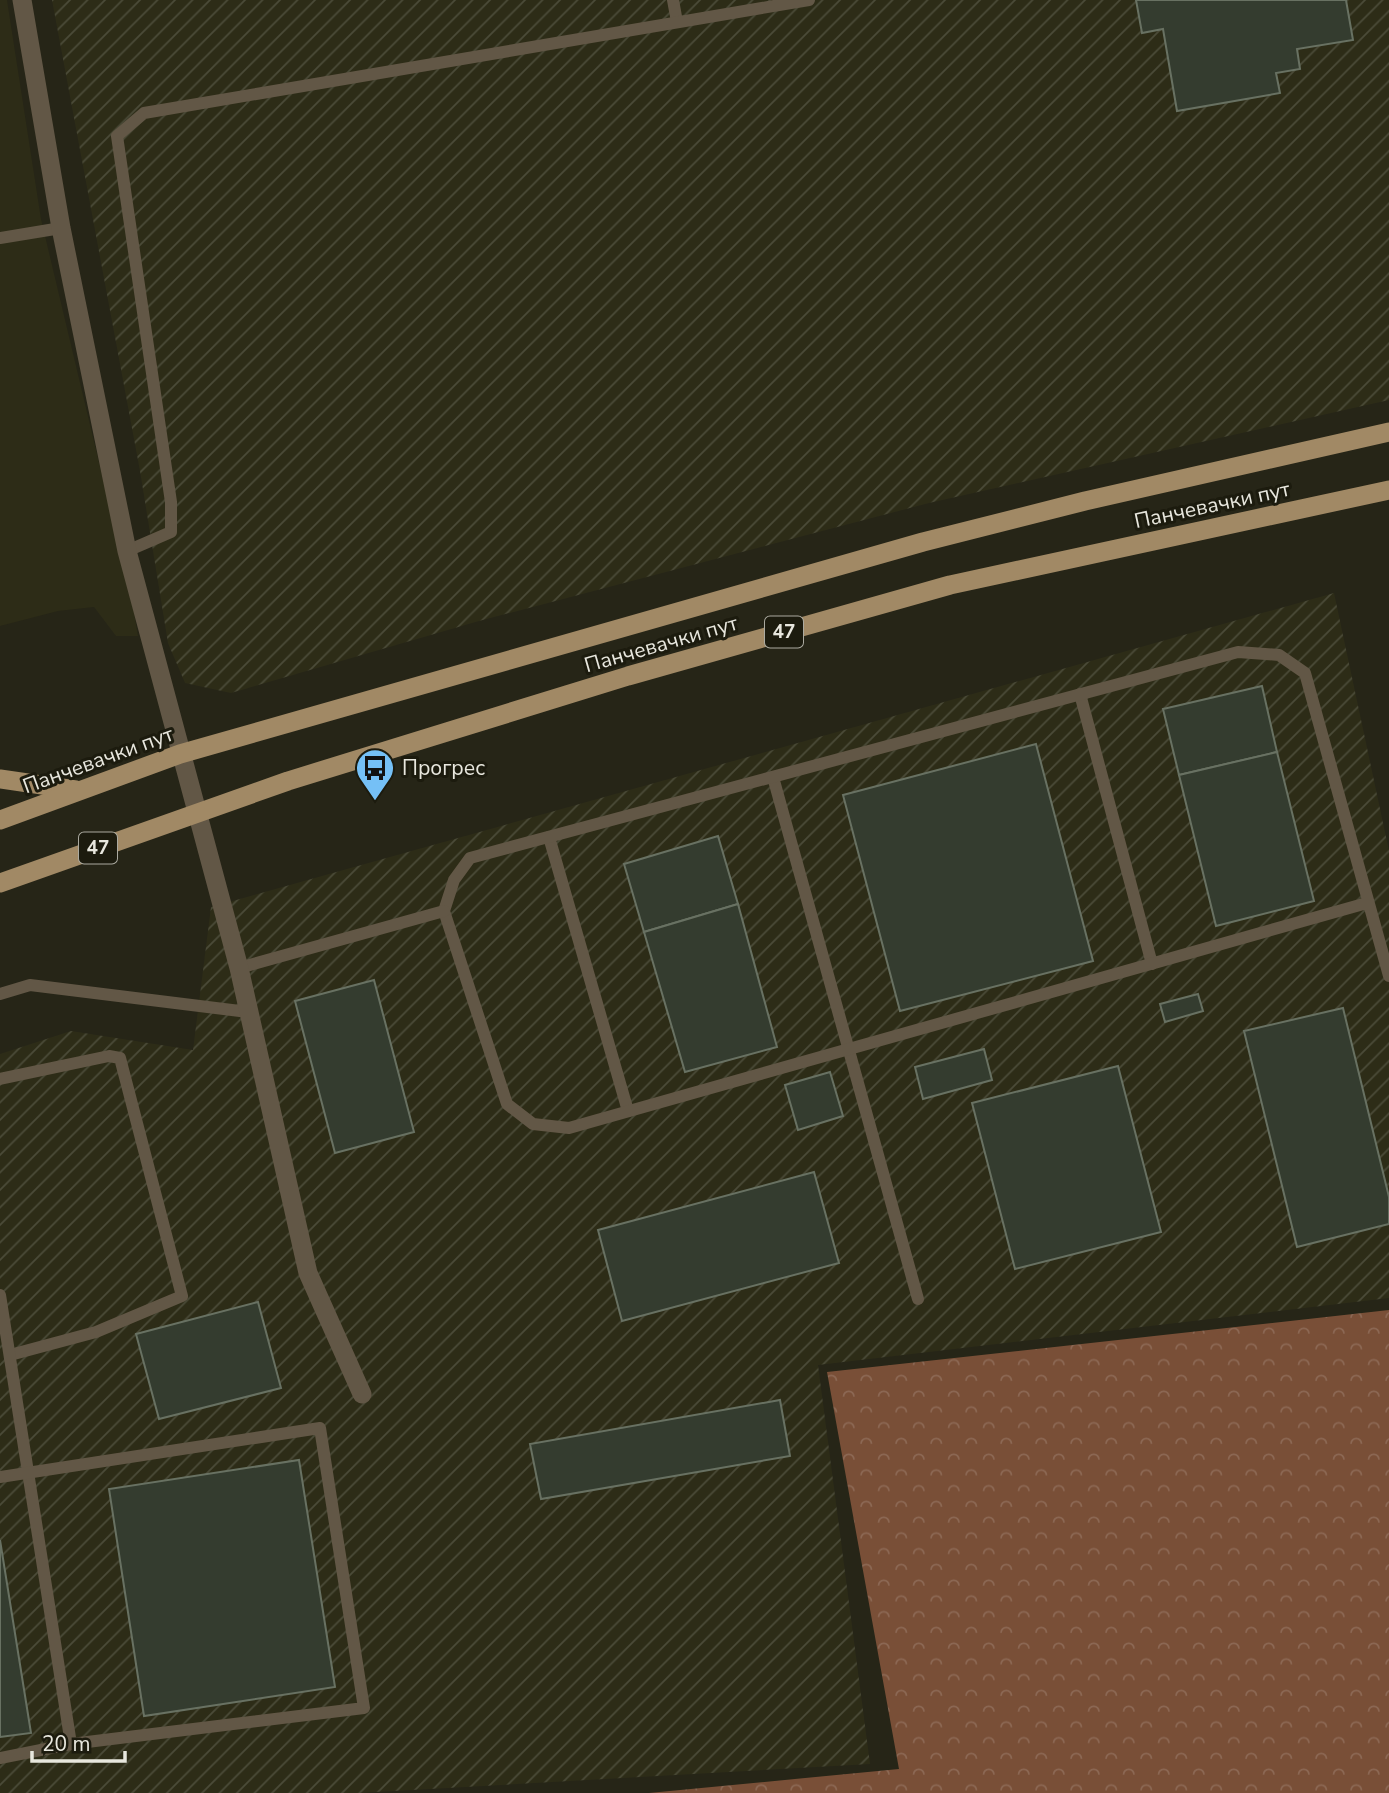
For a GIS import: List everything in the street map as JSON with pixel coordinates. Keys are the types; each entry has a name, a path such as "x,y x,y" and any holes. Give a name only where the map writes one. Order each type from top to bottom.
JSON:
{"main road":[{"name":"Панчевачки пут","path":"0,820 180,754 923,542 1085,500 1389,432"},
{"name":"Панчевачки пут","path":"0,883 288,781 615,680 950,585 1389,490"},
{"path":"0,779 80,790"}],"street":[{"path":"22,0 61,228 127,551 239,968 308,1273 362,1394"}],"lane":[{"path":"673,0 677,22"},
{"path":"127,551 171,532 171,502 117,136 145,113 677,22 755,4 809,0"},
{"path":"0,238 61,228"},
{"path":"1367,903 569,1128 533,1124 507,1104 444,911 454,880 470,858 1238,652 1279,655 1306,673 1389,976"},
{"path":"1080,694 1152,964"},
{"path":"773,777 918,1299"},
{"path":"549,837 628,1111"},
{"path":"239,968 444,911"},
{"path":"0,995 30,985 247,1012"},
{"path":"0,1079 109,1055 120,1058 182,1296 96,1332 10,1355"},
{"path":"0,1295 71,1744"},
{"path":"0,1476 320,1428 364,1708 71,1744 0,1758"}],"shaded area":[{"path":"0,0 7,0 41,219 138,636 116,636 94,607 58,611 0,626"},
{"path":"52,0 1389,0 1389,400 929,503 479,621 231,693 185,683 168,643 140,471"},
{"path":"1334,593 1389,851 1389,1298 818,1365 870,1764 358,1793 0,1793 0,1054 71,1031 193,1050 211,907"}],"green space":[{"path":"1389,1310 1389,1793 649,1793 899,1769 827,1372"}],"building":[{"path":"1136,0 1346,0 1353,40 1297,49 1300,69 1276,73 1280,93 1177,111 1163,29 1142,33"},
{"path":"1262,686 1277,752 1179,775 1163,709"},
{"path":"1036,744 1093,961 900,1011 843,795"},
{"path":"1277,752 1314,901 1216,926 1179,775"},
{"path":"718,836 738,904 644,932 624,864"},
{"path":"738,904 777,1047 685,1072 644,932"},
{"path":"374,980 414,1132 335,1153 295,1001"},
{"path":"1198,994 1203,1011 1165,1022 1160,1004"},
{"path":"1343,1008 1389,1197 1389,1224 1297,1247 1244,1031"},
{"path":"984,1049 992,1080 923,1099 915,1067"},
{"path":"1118,1066 1161,1232 1015,1269 972,1103"},
{"path":"830,1072 843,1116 798,1130 785,1085"},
{"path":"814,1172 839,1263 622,1321 598,1230"},
{"path":"258,1302 281,1388 159,1419 136,1334"},
{"path":"780,1400 790,1456 541,1499 530,1444"},
{"path":"299,1460 335,1687 144,1716 109,1489"},
{"path":"0,1540 31,1733 0,1737"}],"place":[{"name":"Прогрес","path":"375,802"}]}
